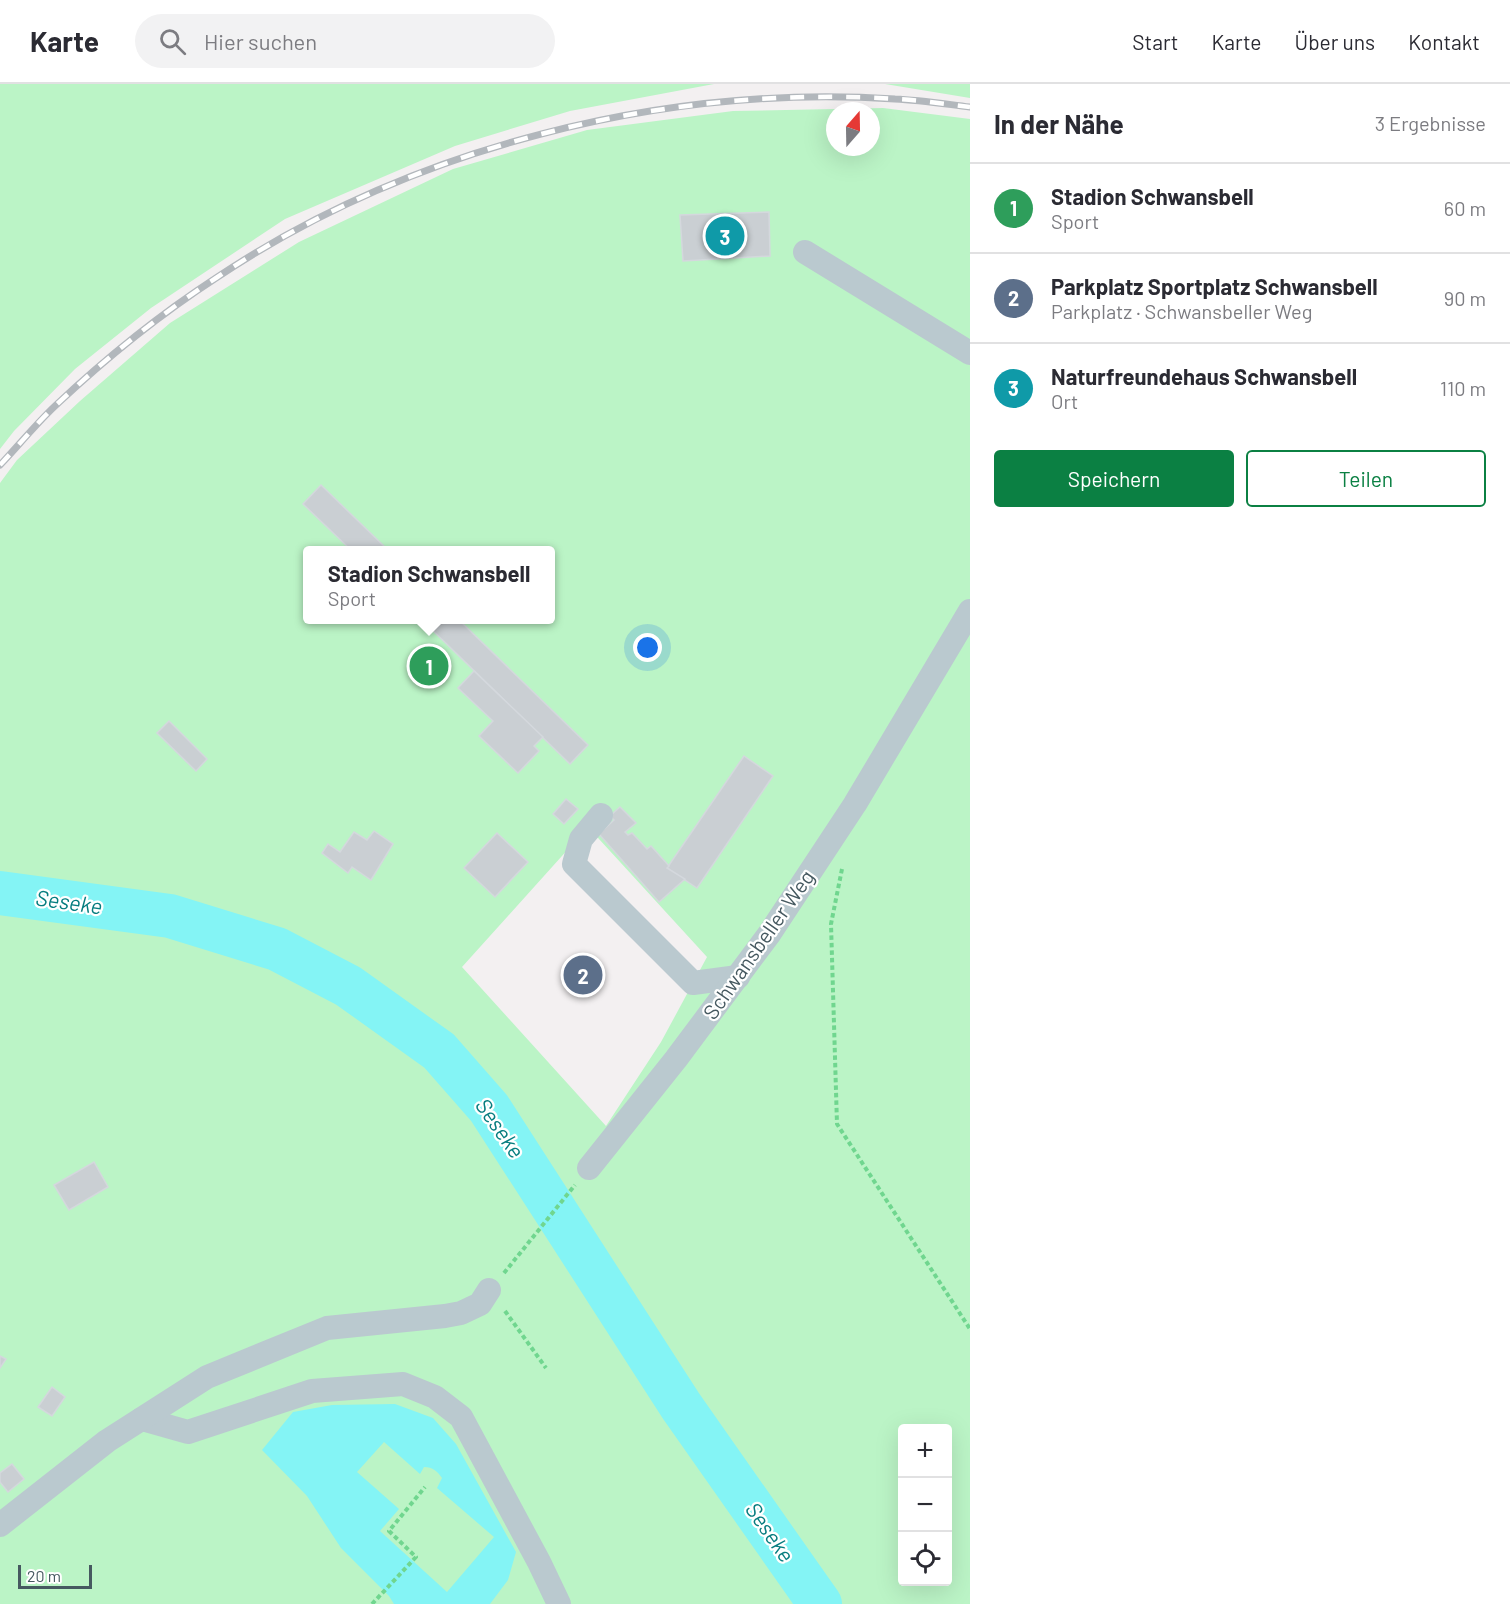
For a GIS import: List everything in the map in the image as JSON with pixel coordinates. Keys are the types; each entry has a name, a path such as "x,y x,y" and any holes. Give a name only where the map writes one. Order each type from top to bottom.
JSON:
{"street":[{"path":"805,252 970,353"},
{"name":"Schwansbeller Weg","path":"589,1168 676,1059 770,933 855,804 970,611"},
{"path":"601,815 581,839 574,864 693,983 738,977"},
{"path":"0,1525 107,1441 207,1377 327,1328 445,1316 461,1312 480,1304 489,1290"},
{"path":"142,1419 188,1432 312,1391 403,1384 435,1396 461,1418 539,1562 559,1604"}],"path":[{"path":"844,859 831,924 837,1124 970,1329"},
{"path":"517,1257 589,1168"},
{"path":"510,1318 546,1368"},
{"path":"372,1604 416,1557 389,1531 425,1487"}],"green space":[{"path":"0,84 714,84 570,111 455,146 285,219 151,308 75,369 14,431 0,449"},
{"path":"885,84 970,84 970,98"},
{"path":"880,108 970,119 970,1604 0,1604 0,483 17,460 80,401 170,323 299,242 453,169 587,130 733,111 826,109 826,156 880,156","holes":["588,827 707,957 661,1042 606,1126 462,967"]}],"water":[{"path":"395,1404 433,1418 456,1444 516,1552 508,1580 490,1604 394,1604 389,1596 341,1548 307,1496 262,1450 293,1412 332,1405","holes":["384,1442 420,1474 424,1467 436,1471 442,1478 437,1488 494,1537 447,1592 380,1531 399,1509 357,1472"]}],"building":[{"path":"769,212 770,256 683,261 680,215"},
{"path":"321,485 384,546 347,546 303,504"},
{"path":"426,624 463,624 588,745 570,764"},
{"path":"474,671 543,737 534,746 539,751 518,773 479,736 493,721 458,688"},
{"path":"169,721 207,759 196,771 157,733"},
{"path":"744,756 773,776 697,888 667,868"},
{"path":"566,799 578,809 564,824 553,814"},
{"path":"620,807 636,823 625,832 628,835 632,833 647,849 651,846 669,866 667,868 685,879 659,902 599,834 614,820 610,816"},
{"path":"374,831 393,844 371,880 352,867 348,873 322,853 328,844 340,852 354,832 367,840"},
{"path":"497,833 528,862 495,897 464,868"},
{"path":"94,1162 108,1187 69,1210 54,1185"},
{"path":"0,1356 6,1359 0,1368"},
{"path":"52,1387 65,1397 52,1416 38,1407"},
{"path":"12,1464 24,1479 8,1492 0,1482 0,1473"}],"waterway":[{"name":"Seseke","path":"0,893 170,916 277,949 348,986 439,1051 489,1108 681,1406 820,1604"}],"railway":[{"path":"0,465 48,413 93,371 153,322 195,292 291,232 371,193 455,160 541,134 629,115 718,102 807,97 904,100 970,107"}],"place":[{"name":"Naturfreundehaus Schwansbell","path":"725,236"},
{"name":"Stadion Schwansbell","path":"429,666"},
{"name":"Parkplatz Sportplatz Schwansbell","path":"583,975"}]}
